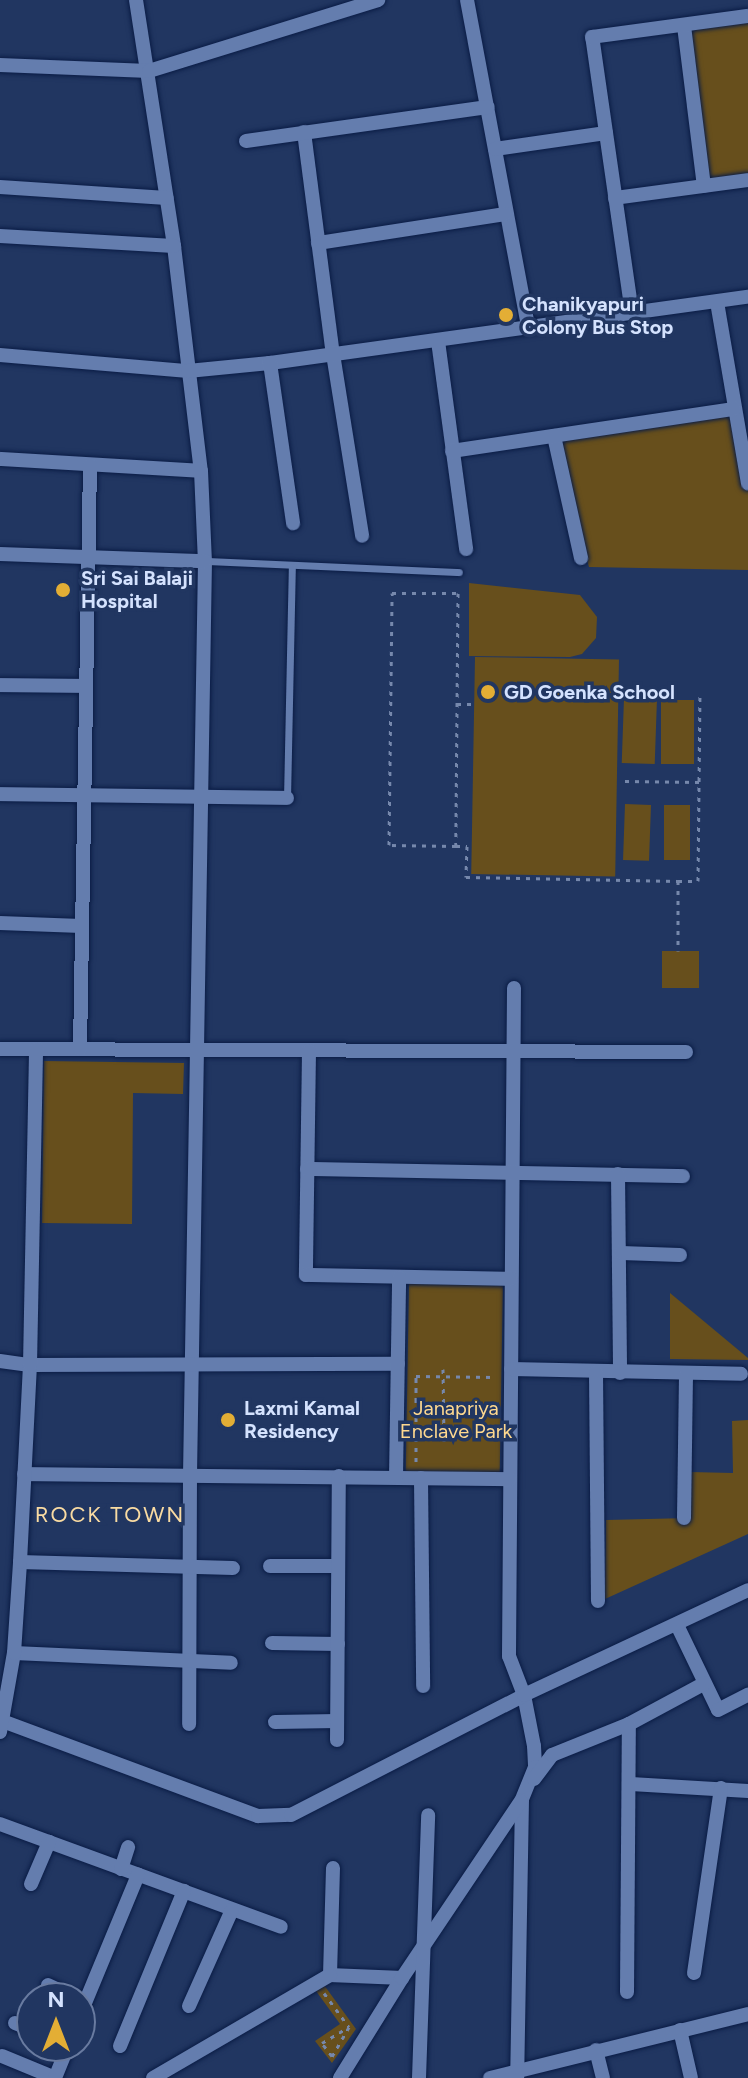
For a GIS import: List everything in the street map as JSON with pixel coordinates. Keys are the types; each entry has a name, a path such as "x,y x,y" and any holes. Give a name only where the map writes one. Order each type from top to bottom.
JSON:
{"street":[{"path":"136,0 174,246 201,471 205,561 190,1474 189,1724"},
{"path":"0,65 149,71 378,0"},
{"path":"467,0 528,327"},
{"path":"632,313 592,37 748,16"},
{"path":"684,26 704,186"},
{"path":"246,141 488,107"},
{"path":"304,132 333,354 362,536"},
{"path":"495,149 606,133"},
{"path":"615,198 748,180"},
{"path":"0,187 167,198"},
{"path":"318,243 505,214"},
{"path":"0,236 174,246"},
{"path":"0,355 188,371 438,341 748,297"},
{"path":"717,302 748,483"},
{"path":"438,341 466,549"},
{"path":"270,363 293,523"},
{"path":"452,451 734,409"},
{"path":"554,436 581,558"},
{"path":"0,459 201,471"},
{"path":"80,1049 90,465"},
{"path":"0,554 205,561"},
{"path":"0,685 85,686"},
{"path":"0,794 287,798"},
{"path":"0,923 81,926"},
{"path":"514,988 509,1656 524,1695 535,1767 522,1800 517,2075"},
{"path":"0,1049 686,1052"},
{"path":"36,1049 30,1365 14,1653 2,1727 258,1816 291,1815 524,1695 748,1590"},
{"path":"309,1051 306,1275 511,1279"},
{"path":"307,1169 515,1170 683,1176"},
{"path":"618,1174 620,1373"},
{"path":"621,1253 680,1255"},
{"path":"396,1477 399,1277"},
{"path":"0,1361 30,1365 193,1361 398,1364"},
{"path":"511,1369 741,1374"},
{"path":"596,1372 598,1601"},
{"path":"684,1518 686,1373"},
{"path":"24,1474 396,1477 419,1473 510,1479"},
{"path":"419,1473 423,1686"},
{"path":"337,1740 339,1476"},
{"path":"20,1562 233,1568"},
{"path":"270,1566 338,1566"},
{"path":"677,1625 718,1710 748,1695"},
{"path":"272,1643 338,1644"},
{"path":"14,1653 231,1663"},
{"path":"340,2078 402,1978 552,1755 629,1724 705,1683"},
{"path":"275,1722 337,1721"},
{"path":"627,1992 631,1784 629,1724"},
{"path":"631,1784 748,1791"},
{"path":"694,1973 721,1788"},
{"path":"419,2078 428,1815"},
{"path":"0,1824 281,1927"},
{"path":"31,1884 49,1842"},
{"path":"121,1869 128,1847"},
{"path":"324,1979 333,1868"},
{"path":"90,1982 138,1875"},
{"path":"120,2046 184,1891"},
{"path":"189,2006 232,1910"},
{"path":"153,2078 173,2073 324,1979 402,1978"},
{"path":"490,2078 517,2075 596,2050 748,2014"},
{"path":"680,2030 691,2078"},
{"path":"596,2050 603,2078"},
{"path":"2,2056 16,2062"},
{"path":"16,2062 55,2078 62,2062"}],"lane":[{"path":"205,561 459,572"},
{"path":"287,798 292,567"}],"path":[{"path":"456,846 458,593 392,593 389,845 456,846 467,846 466,877 698,881 700,696"},
{"path":"457,704 474,704"},
{"path":"625,781 699,782"},
{"path":"678,881 678,951"},
{"path":"443,1369 444,1441"},
{"path":"419,1473 416,1376 496,1375 496,1391"},
{"path":"324,1979 349,2027"},
{"path":"349,2027 337,2046 332,2056 322,2043 349,2027"}],"green space":[{"path":"748,16 748,180 704,186 684,26"},
{"path":"734,409 748,483 748,570 589,567 554,436"},
{"path":"469,583 580,595 597,617 596,638 582,654 570,657 469,656"},
{"path":"475,657 619,660 615,876 471,874"},
{"path":"624,698 657,699 655,764 622,763"},
{"path":"661,700 694,700 694,764 661,764"},
{"path":"625,804 651,805 649,861 623,860"},
{"path":"664,805 690,805 690,860 664,860"},
{"path":"662,951 699,951 699,988 662,988"},
{"path":"44,1061 184,1063 183,1094 133,1093 132,1224 42,1223"},
{"name":"Janapriya Enclave Park","path":"409,1283 503,1285 500,1475 406,1473"},
{"path":"670,1293 748,1358 748,1360 670,1359"},
{"path":"748,1420 748,1534 605,1599 606,1520 689,1518 689,1472 733,1473 732,1421"},
{"path":"324,1985 356,2029 332,2063 315,2041 340,2024 316,1991"}],"place":[{"name":"Chanikyapuri Colony Bus Stop","path":"506,315"},
{"name":"Sri Sai Balaji Hospital","path":"63,590"},
{"name":"GD Goenka School","path":"488,692"},
{"name":"Laxmi Kamal Residency","path":"228,1420"}],"district":[{"name":"ROCK TOWN","path":"110,1515"}]}
